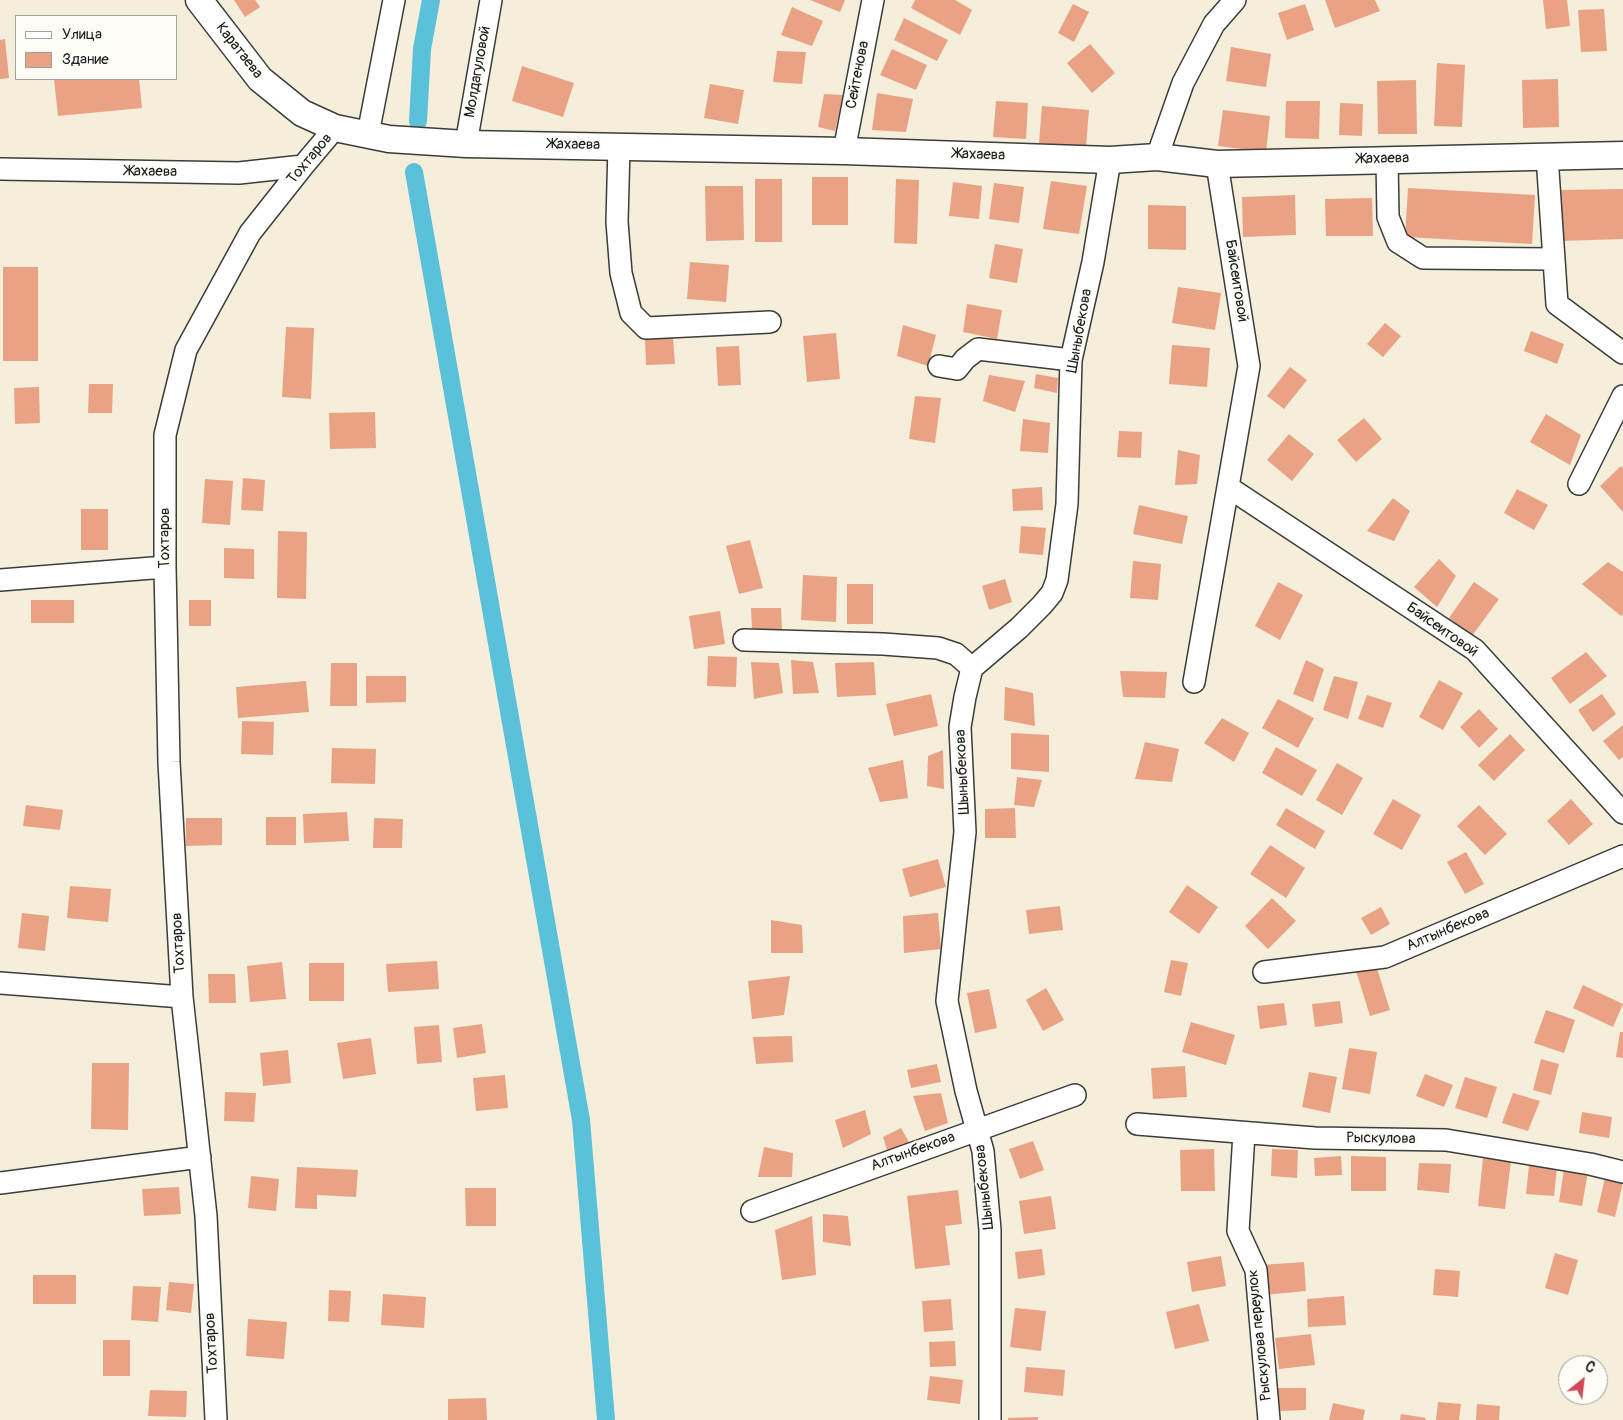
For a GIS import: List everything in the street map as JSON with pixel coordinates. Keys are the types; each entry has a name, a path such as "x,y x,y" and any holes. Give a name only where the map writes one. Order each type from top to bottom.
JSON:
{"street":[{"name":"Каратаева","path":"199,0 260,79 302,113 335,128"},
{"path":"378,137 394,0"},
{"name":"Молдагуловой","path":"461,143 491,0"},
{"name":"Сейтенова","path":"844,151 873,0"},
{"path":"1157,157 1183,83 1214,24 1235,0"},
{"name":"Жахаева","path":"335,128 378,137 461,143 844,151 1110,160 1157,157 1217,164 1623,155"},
{"name":"Тохтаров","path":"216,1420 206,1216 182,997 169,762 165,566 165,435 186,350 250,233 335,128"},
{"path":"619,146 616,222 621,273 631,313 646,328 770,322"},
{"path":"1547,156 1558,304 1623,353"},
{"path":"1387,159 1388,217 1398,242 1423,258 1554,259"},
{"name":"Шыныбекова","path":"990,1420 990,1230 984,1151 966,1091 947,1001 965,832 960,727 972,668 1042,605 1052,593 1058,580 1066,504 1071,360 1093,262 1110,160"},
{"name":"Байсеитовой","path":"1194,682 1249,366 1217,164"},
{"name":"Жахаева","path":"0,169 239,173 303,166"},
{"path":"939,366 957,369 965,359 978,349 1071,360"},
{"path":"1579,484 1623,396"},
{"name":"Байсеитовой","path":"1228,487 1475,650 1623,813"},
{"path":"0,580 165,566"},
{"path":"744,640 883,644 938,648 956,654 972,668"},
{"name":"Алтынбекова","path":"1264,972 1385,957 1623,856"},
{"path":"0,983 182,997"},
{"name":"Алтынбекова","path":"752,1211 1075,1095"},
{"name":"Рыскулова","path":"1137,1124 1315,1138 1446,1140 1590,1164 1623,1172"},
{"name":"Рыскулова переулок","path":"1244,1133 1238,1231 1256,1270 1270,1420"},
{"path":"0,1184 200,1157"}],"building":[{"path":"234,0 255,0 260,7 245,17"},
{"path":"810,0 845,0 840,12"},
{"path":"915,0 955,0 972,10 960,35 911,8"},
{"path":"1325,0 1375,0 1380,11 1335,28"},
{"path":"1543,0 1567,0 1570,26 1546,29"},
{"path":"1073,4 1089,12 1074,42 1058,33"},
{"path":"1305,4 1314,30 1287,40 1278,13"},
{"path":"792,7 823,21 812,46 781,35"},
{"path":"1604,9 1607,51 1581,52 1578,10"},
{"path":"904,18 948,40 937,61 894,40"},
{"path":"5,39 9,78 0,79 0,40"},
{"path":"1090,44 1115,73 1092,93 1067,63"},
{"path":"1231,47 1271,54 1266,87 1226,81"},
{"path":"892,49 927,65 916,90 880,75"},
{"path":"777,51 806,52 802,84 773,82"},
{"path":"1437,63 1465,65 1462,127 1434,126"},
{"path":"522,66 574,83 563,117 512,101"},
{"path":"1558,79 1559,127 1523,128 1522,80"},
{"path":"54,80 139,80 142,108 58,116"},
{"path":"1416,80 1417,134 1378,134 1377,81"},
{"path":"710,84 744,90 738,124 704,118"},
{"path":"877,93 913,99 906,132 872,130"},
{"path":"824,94 843,95 835,131 818,127"},
{"path":"996,101 1028,103 1026,139 993,137"},
{"path":"1286,101 1320,101 1319,139 1285,138"},
{"path":"1340,103 1363,104 1362,136 1339,135"},
{"path":"1042,106 1089,110 1086,147 1039,143"},
{"path":"1223,110 1270,116 1266,152 1218,146"},
{"path":"812,177 848,177 848,225 812,225"},
{"path":"755,179 782,179 782,242 755,242"},
{"path":"896,179 919,180 917,244 894,243"},
{"path":"1051,181 1087,186 1079,234 1043,229"},
{"path":"953,182 982,186 979,219 949,216"},
{"path":"994,183 1024,187 1019,223 989,219"},
{"path":"705,186 743,186 744,240 706,241"},
{"path":"1408,188 1535,195 1532,244 1405,237"},
{"path":"1623,189 1623,239 1560,241 1558,190"},
{"path":"1295,195 1296,235 1243,237 1242,197"},
{"path":"1372,198 1373,236 1326,236 1325,199"},
{"path":"1148,205 1186,206 1186,250 1148,249"},
{"path":"995,244 1023,249 1017,283 989,278"},
{"path":"690,262 729,265 726,302 687,299"},
{"path":"3,267 38,267 38,361 3,361"},
{"path":"1178,287 1221,293 1215,330 1172,323"},
{"path":"967,304 1002,310 997,339 963,332"},
{"path":"1385,323 1401,336 1383,357 1367,344"},
{"path":"903,325 936,335 928,366 897,356"},
{"path":"286,327 314,328 311,399 282,397"},
{"path":"1531,331 1564,344 1557,364 1524,351"},
{"path":"836,333 840,379 807,382 803,336"},
{"path":"673,338 675,364 646,365 645,339"},
{"path":"1172,345 1210,348 1207,387 1169,384"},
{"path":"739,346 741,385 718,386 716,347"},
{"path":"1290,367 1307,380 1284,409 1267,396"},
{"path":"1036,374 1058,378 1057,393 1034,388"},
{"path":"989,375 1025,381 1015,412 983,401"},
{"path":"89,384 113,384 112,413 88,413"},
{"path":"39,387 40,423 15,424 14,388"},
{"path":"915,396 941,398 935,443 909,439"},
{"path":"375,412 376,448 330,449 329,413"},
{"path":"1546,414 1581,435 1570,465 1530,442"},
{"path":"1364,418 1382,439 1356,462 1337,440"},
{"path":"1023,419 1050,423 1048,453 1020,451"},
{"path":"1119,431 1142,432 1141,458 1117,457"},
{"path":"1289,434 1314,454 1292,481 1267,460"},
{"path":"1178,450 1200,455 1197,484 1175,485"},
{"path":"1621,466 1623,469 1623,512 1600,486"},
{"path":"243,478 265,480 263,511 241,510"},
{"path":"205,479 233,481 230,525 202,523"},
{"path":"1042,487 1043,510 1013,511 1012,489"},
{"path":"1517,489 1548,505 1534,530 1504,513"},
{"path":"1393,498 1410,511 1394,541 1367,531"},
{"path":"1139,505 1188,516 1182,544 1133,534"},
{"path":"81,509 108,509 108,550 81,550"},
{"path":"1021,526 1046,528 1043,555 1019,553"},
{"path":"278,531 307,532 306,599 277,598"},
{"path":"750,540 763,588 739,594 726,546"},
{"path":"224,548 254,549 254,579 224,578"},
{"path":"1439,559 1456,576 1437,607 1414,587"},
{"path":"1133,561 1161,564 1158,600 1130,598"},
{"path":"1608,562 1623,572 1623,614 1621,616 1582,584"},
{"path":"803,575 837,577 836,622 801,620"},
{"path":"1005,579 1012,602 989,610 982,586"},
{"path":"1278,582 1303,595 1280,640 1255,626"},
{"path":"1474,582 1499,599 1472,636 1449,618"},
{"path":"847,584 873,584 873,624 847,624"},
{"path":"31,600 74,600 74,623 31,623"},
{"path":"189,600 211,600 211,626 189,626"},
{"path":"751,608 781,608 782,629 752,629"},
{"path":"720,611 725,644 694,649 689,616"},
{"path":"1586,652 1607,676 1570,704 1551,678"},
{"path":"708,656 737,657 736,687 707,686"},
{"path":"791,660 813,662 819,693 793,694"},
{"path":"1306,660 1324,669 1313,702 1293,694"},
{"path":"751,662 779,663 783,693 754,699"},
{"path":"874,662 876,695 837,697 835,663"},
{"path":"331,663 357,663 357,706 330,706"},
{"path":"1120,671 1167,672 1165,698 1123,697"},
{"path":"366,676 406,676 406,702 366,703"},
{"path":"1334,676 1358,682 1348,719 1323,710"},
{"path":"1439,680 1463,693 1443,730 1419,717"},
{"path":"306,681 309,712 238,718 236,687"},
{"path":"1005,687 1033,693 1035,726 1004,720"},
{"path":"931,694 938,726 894,736 886,704"},
{"path":"1602,694 1616,714 1593,732 1578,710"},
{"path":"1367,695 1392,703 1383,728 1358,719"},
{"path":"1278,699 1314,718 1298,748 1262,728"},
{"path":"1479,709 1498,729 1479,748 1460,727"},
{"path":"1222,718 1249,733 1234,762 1204,743"},
{"path":"242,721 274,722 273,755 241,754"},
{"path":"1623,725 1623,757 1619,760 1603,741"},
{"path":"1011,733 1049,735 1049,772 1011,769"},
{"path":"1510,734 1525,750 1494,781 1478,765"},
{"path":"1145,742 1179,749 1172,782 1135,779"},
{"path":"1276,747 1317,770 1302,796 1262,773"},
{"path":"332,748 376,749 375,784 331,783"},
{"path":"943,750 944,789 927,786 928,756"},
{"path":"903,760 908,798 880,802 868,768"},
{"path":"1337,763 1363,778 1342,815 1316,800"},
{"path":"1017,777 1042,780 1034,807 1014,805"},
{"path":"1393,799 1421,815 1402,850 1373,834"},
{"path":"1571,799 1593,824 1569,845 1547,821"},
{"path":"26,805 63,810 60,830 23,826"},
{"path":"1479,805 1507,834 1485,855 1457,826"},
{"path":"1015,808 1016,838 985,838 985,809"},
{"path":"1286,808 1325,831 1315,849 1276,825"},
{"path":"347,812 349,841 304,843 303,814"},
{"path":"266,817 296,817 296,845 266,845"},
{"path":"186,818 222,818 222,845 186,846"},
{"path":"374,818 403,819 402,848 373,848"},
{"path":"1270,845 1305,868 1286,898 1250,874"},
{"path":"1466,852 1484,884 1465,894 1447,862"},
{"path":"938,859 946,887 910,897 902,869"},
{"path":"1187,885 1218,907 1199,934 1169,912"},
{"path":"70,886 111,889 108,922 67,918"},
{"path":"1272,898 1296,921 1268,949 1245,926"},
{"path":"1060,906 1063,930 1029,934 1026,910"},
{"path":"1381,907 1390,924 1371,935 1361,918"},
{"path":"22,913 49,916 45,951 18,948"},
{"path":"938,913 941,949 904,953 903,916"},
{"path":"771,920 802,925 803,953 771,953"},
{"path":"1171,960 1188,963 1181,996 1164,992"},
{"path":"437,961 439,989 388,992 386,964"},
{"path":"282,962 286,999 250,1002 247,966"},
{"path":"309,963 344,963 344,1001 309,1001"},
{"path":"1376,965 1390,1010 1370,1016 1356,971"},
{"path":"208,974 235,974 236,1003 209,1003"},
{"path":"790,976 784,1015 752,1019 748,981"},
{"path":"1583,985 1623,1004 1613,1027 1573,1008"},
{"path":"1046,988 1064,1020 1043,1031 1026,1000"},
{"path":"989,989 997,1028 975,1033 967,993"},
{"path":"1340,1001 1343,1023 1315,1027 1312,1004"},
{"path":"1284,1003 1287,1025 1260,1029 1257,1006"},
{"path":"1546,1010 1575,1020 1564,1053 1534,1043"},
{"path":"1191,1022 1235,1035 1226,1065 1182,1052"},
{"path":"482,1024 486,1053 457,1058 453,1028"},
{"path":"439,1025 442,1062 417,1064 414,1027"},
{"path":"1620,1032 1623,1032 1623,1058 1616,1057"},
{"path":"792,1036 793,1062 756,1064 753,1037"},
{"path":"371,1038 376,1074 343,1079 337,1043"},
{"path":"1349,1048 1377,1052 1370,1094 1342,1089"},
{"path":"288,1050 291,1083 263,1086 260,1053"},
{"path":"1541,1059 1559,1064 1551,1095 1533,1090"},
{"path":"92,1063 129,1063 128,1130 91,1129"},
{"path":"937,1064 941,1082 911,1088 907,1070"},
{"path":"1185,1066 1187,1097 1153,1099 1151,1068"},
{"path":"1309,1072 1337,1077 1330,1113 1302,1107"},
{"path":"1425,1074 1453,1085 1444,1107 1416,1096"},
{"path":"505,1075 508,1108 476,1111 473,1078"},
{"path":"1465,1077 1497,1087 1487,1118 1455,1108"},
{"path":"225,1092 256,1093 254,1122 224,1121"},
{"path":"941,1093 948,1123 925,1131 913,1096"},
{"path":"1513,1093 1540,1101 1528,1131 1502,1123"},
{"path":"865,1110 871,1134 843,1148 835,1120"},
{"path":"1582,1112 1612,1117 1609,1138 1579,1133"},
{"path":"901,1128 909,1142 888,1153 883,1137"},
{"path":"1033,1141 1044,1170 1020,1179 1009,1149"},
{"path":"764,1147 793,1153 792,1177 758,1177"},
{"path":"1214,1149 1215,1191 1181,1191 1180,1150"},
{"path":"1272,1149 1298,1150 1297,1178 1271,1176"},
{"path":"1341,1156 1342,1175 1315,1176 1314,1158"},
{"path":"1351,1156 1386,1157 1386,1191 1351,1191"},
{"path":"1483,1158 1511,1161 1505,1209 1478,1206"},
{"path":"1419,1163 1451,1164 1449,1193 1417,1190"},
{"path":"1529,1165 1557,1168 1554,1196 1526,1194"},
{"path":"297,1167 358,1170 356,1197 317,1195 317,1209 295,1208"},
{"path":"1564,1169 1588,1172 1582,1206 1559,1202"},
{"path":"251,1176 279,1179 276,1211 248,1208"},
{"path":"1605,1178 1623,1182 1615,1217 1597,1212"},
{"path":"179,1187 181,1214 144,1216 142,1189"},
{"path":"465,1188 496,1188 496,1226 466,1226"},
{"path":"958,1190 962,1224 945,1226 950,1265 915,1269 907,1196"},
{"path":"1051,1196 1056,1229 1024,1234 1019,1201"},
{"path":"823,1214 848,1216 851,1246 823,1242"},
{"path":"812,1216 816,1275 782,1280 775,1230"},
{"path":"1042,1249 1045,1275 1018,1279 1015,1252"},
{"path":"1555,1253 1578,1260 1568,1295 1545,1288"},
{"path":"1221,1256 1226,1286 1192,1292 1187,1262"},
{"path":"1304,1262 1306,1291 1264,1295 1261,1265"},
{"path":"1435,1269 1460,1271 1458,1297 1433,1295"},
{"path":"33,1275 76,1275 76,1304 33,1304"},
{"path":"169,1282 194,1284 191,1313 166,1310"},
{"path":"133,1286 161,1287 158,1322 131,1320"},
{"path":"329,1290 351,1291 349,1322 328,1321"},
{"path":"383,1294 426,1297 424,1328 381,1325"},
{"path":"1344,1296 1346,1325 1308,1327 1307,1299"},
{"path":"951,1299 953,1330 924,1332 922,1301"},
{"path":"1199,1304 1209,1341 1175,1349 1166,1312"},
{"path":"1015,1308 1046,1311 1041,1351 1010,1347"},
{"path":"248,1319 287,1322 284,1359 246,1356"},
{"path":"1311,1334 1315,1365 1279,1369 1275,1338"},
{"path":"103,1340 130,1340 130,1376 103,1376"},
{"path":"955,1341 956,1366 930,1367 929,1342"},
{"path":"1026,1367 1065,1370 1063,1396 1024,1392"},
{"path":"930,1376 963,1380 960,1404 927,1400"},
{"path":"1278,1388 1306,1388 1306,1410 1279,1411"},
{"path":"150,1390 187,1391 186,1417 148,1416"},
{"path":"486,1398 487,1420 448,1420 448,1399"},
{"path":"1438,1402 1461,1404 1459,1420 1436,1420"},
{"path":"1333,1403 1365,1410 1363,1420 1329,1420"},
{"path":"1477,1404 1500,1406 1499,1420 1476,1420"},
{"path":"1401,1414 1426,1418 1425,1420 1400,1420"},
{"path":"1038,1417 1038,1420 1008,1420 1008,1418"}],"waterway":[{"path":"418,121 422,49 431,0"},
{"path":"414,172 581,1120 606,1420"}]}
